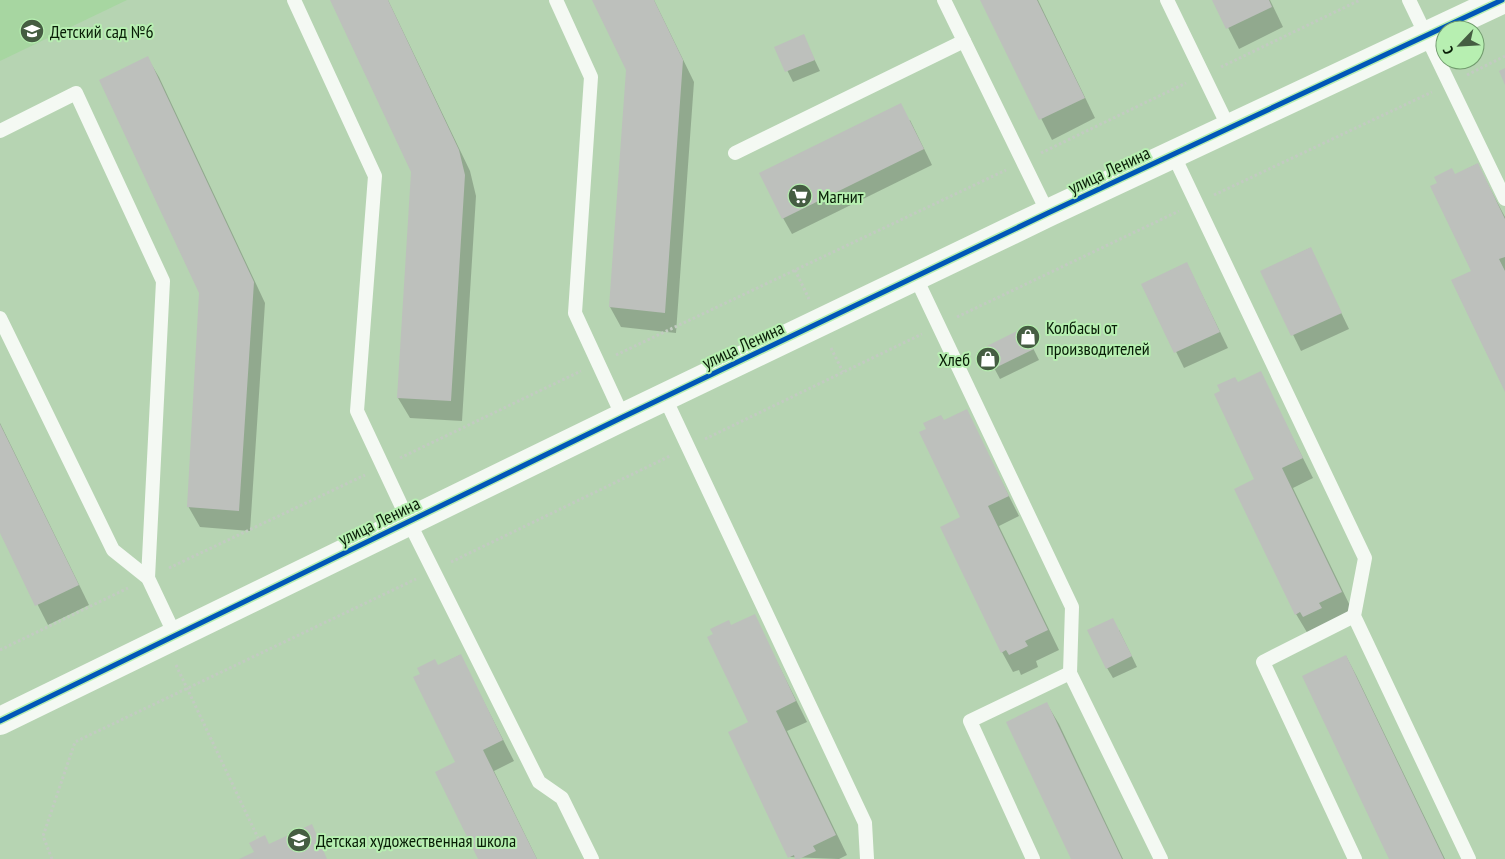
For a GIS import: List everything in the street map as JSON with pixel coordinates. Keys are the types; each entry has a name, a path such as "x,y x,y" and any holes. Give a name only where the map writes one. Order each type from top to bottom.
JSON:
{"street":[{"name":"улица Ленина","path":"0,721 623,417 1048,213 1502,0"}],"lane":[{"path":"294,0 374,176 357,411 409,522 539,782 562,798 592,859"},
{"path":"556,0 591,78 575,313 623,417"},
{"path":"944,0 1048,213"},
{"path":"1168,0 1229,128"},
{"path":"1409,0 1505,199"},
{"path":"735,153 964,41"},
{"path":"0,131 76,93 163,281 148,578 169,638"},
{"path":"1174,154 1365,558 1354,616 1469,859"},
{"path":"916,278 1072,607 1070,673 1161,859"},
{"path":"0,318 113,550 148,578"},
{"path":"664,398 865,823 867,859"},
{"path":"1354,616 1262,662 1355,859"},
{"path":"1033,859 970,721 1070,673"}],"path":[{"path":"0,650 599,362 1023,162 1360,0"},
{"path":"52,859 43,836 75,742 938,326 1505,56"},
{"path":"795,270 810,303"},
{"path":"169,638 187,689 258,838"}],"shaded area":[{"name":"Детский сад №6","path":"0,0 127,0 0,61"}],"building":[{"path":"330,0 388,0 459,150 465,175 451,401 397,398 411,172"},
{"path":"592,0 654,0 683,60 665,313 609,307 626,70"},
{"path":"980,0 1037,0 1085,98 1039,120"},
{"path":"1212,0 1269,0 1272,7 1226,29"},
{"path":"804,34 815,60 785,72 774,47"},
{"path":"148,56 254,282 239,511 187,507 199,293 99,80"},
{"path":"1505,68 1505,85 1499,71"},
{"path":"901,103 924,149 782,219 759,173"},
{"path":"1478,163 1505,219 1505,257 1499,259 1505,271 1505,392 1451,280 1471,271 1430,186 1437,183 1434,177 1452,168 1455,174"},
{"path":"1311,247 1342,313 1291,336 1260,271"},
{"path":"1187,262 1220,332 1174,353 1141,284"},
{"path":"1023,328 1034,349 993,369 983,348"},
{"path":"1261,371 1303,458 1282,468 1342,592 1319,603 1322,608 1303,617 1300,612 1295,615 1234,489 1254,479 1214,394 1220,391 1217,385 1235,377 1238,382"},
{"path":"967,409 1009,496 988,506 1048,630 1025,641 1028,646 1009,655 1006,650 1001,653 940,527 960,517 919,432 926,429 923,423 941,415 944,420"},
{"path":"0,424 79,585 35,606 0,533"},
{"path":"755,614 796,701 776,711 836,835 813,846 816,851 799,859 795,859 794,855 788,858 728,732 748,722 707,637 713,634 710,629 729,620 731,625"},
{"path":"1113,618 1132,656 1106,669 1087,630"},
{"path":"461,654 503,740 483,750 537,859 478,859 435,772 455,762 413,677 420,674 417,668 435,659 438,665"},
{"path":"1346,655 1444,859 1389,859 1302,676"},
{"path":"1047,702 1122,859 1071,859 1006,722"},
{"name":"Детская художественная школа","path":"312,824 327,859 239,859 254,852 249,843 265,835 269,844"}],"cycle path":[{"path":"0,721 623,417 1048,213 1502,0"}],"place":[{"name":"Детский сад №6","path":"32,31"},
{"name":"Магнит","path":"800,196"},
{"name":"Колбасы от производителей","path":"1028,337"},
{"name":"Хлеб","path":"988,359"},
{"name":"Детская художественная школа","path":"299,840"}]}
